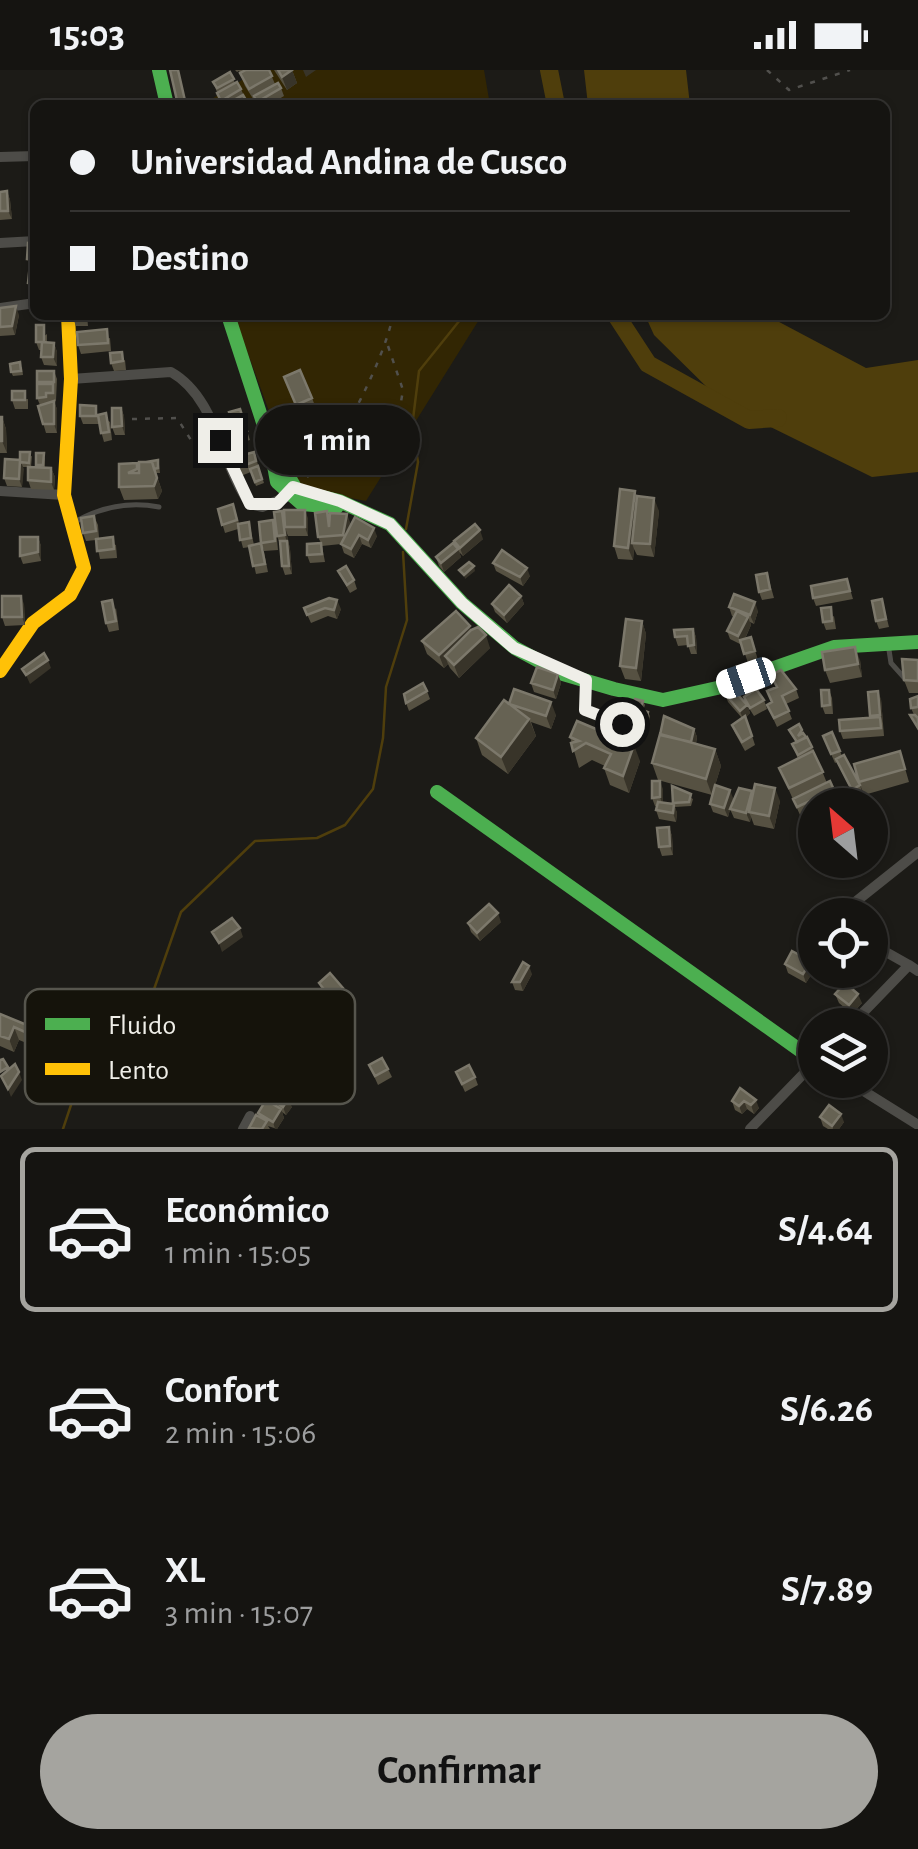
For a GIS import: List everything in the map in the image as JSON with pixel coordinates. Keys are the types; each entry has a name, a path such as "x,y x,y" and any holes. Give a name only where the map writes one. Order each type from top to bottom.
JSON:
{"main road":[{"path":"159,70 165,100"},
{"path":"0,671 33,623 79,583 82,551 64,494 71,379 68,320"},
{"path":"230,320 270,444 295,490 352,506 390,524 462,603 514,648 586,680 663,700 717,688 834,646 918,642"},
{"path":"437,792 798,1050"}],"street":[{"path":"0,157 30,156"},
{"path":"0,244 30,241"},
{"path":"0,308 30,304"},
{"path":"71,379 171,372 190,387 250,504 262,507 295,490"},
{"path":"0,491 64,494"},
{"path":"860,898 918,852"},
{"path":"869,1008 913,968 888,953"},
{"path":"750,1129 798,1080"},
{"path":"875,1098 918,1124"},
{"path":"244,1129 250,1116"}],"lane":[{"path":"71,524 96,509 159,507"},
{"path":"889,642 891,664 908,682"},
{"path":"586,680 585,710 622,724"}],"path":[{"path":"766,70 788,90 850,70"},
{"path":"295,490 324,463 388,344 392,320"},
{"path":"388,344 403,390 394,442"},
{"path":"132,419 178,418 191,440 202,444 220,440"}],"shaded area":[{"path":"258,70 484,70 489,100 210,100"},
{"path":"584,70 686,70 689,100 587,100"},
{"path":"236,320 479,320 366,501 297,488"},
{"path":"647,320 775,320 866,368 918,360 918,472 872,477 724,404 654,335"}],"building":[{"path":"170,70 178,70 185,100 177,100"},
{"path":"269,70 272,76 249,89 240,73"},
{"path":"230,72 234,79 217,88 213,82"},
{"path":"237,82 241,89 223,100 217,93"},
{"path":"278,83 281,88 260,100 254,96"},
{"path":"7,191 8,211 0,211 0,192"},
{"path":"16,306 12,326 0,327 0,308"},
{"path":"36,325 44,325 44,342 36,342"},
{"path":"107,329 108,343 78,345 77,332"},
{"path":"42,342 54,343 53,357 41,357"},
{"path":"122,352 123,361 111,363 110,353"},
{"path":"20,362 21,371 11,372 10,364"},
{"path":"300,370 312,398 296,405 284,377"},
{"path":"37,371 54,371 54,382 37,382"},
{"path":"37,384 53,384 53,393 37,398"},
{"path":"12,391 25,391 25,400 12,400"},
{"path":"54,401 54,424 43,424 38,406"},
{"path":"80,405 96,406 96,416 80,416"},
{"path":"112,408 121,408 122,426 112,427"},
{"path":"240,409 247,431 236,435 229,412"},
{"path":"106,413 109,432 101,433 98,415"},
{"path":"20,452 30,452 29,463 20,462"},
{"path":"254,452 256,461 235,469 232,458"},
{"path":"36,453 44,453 43,465 36,465"},
{"path":"5,459 20,460 19,479 4,478"},
{"path":"139,462 152,462 157,478 154,486 119,487 119,464 137,463 137,469 128,473 139,473"},
{"path":"258,466 262,479 255,482 250,469"},
{"path":"28,467 51,468 51,482 28,480"},
{"path":"620,489 635,491 628,548 614,546"},
{"path":"637,496 654,498 650,544 632,543"},
{"path":"233,504 237,520 222,525 218,509"},
{"path":"284,510 305,510 305,527 285,527"},
{"path":"282,511 285,535 277,536 274,512"},
{"path":"327,511 329,527 330,513 347,514 343,535 318,537 315,513"},
{"path":"94,516 96,531 83,533 81,518"},
{"path":"355,517 374,528 368,540 359,535 351,549 341,544"},
{"path":"273,520 275,541 261,543 259,522"},
{"path":"249,522 251,538 240,540 238,524"},
{"path":"475,524 480,530 460,548 454,541"},
{"path":"20,537 38,537 38,552 20,556"},
{"path":"113,537 114,549 97,551 96,539"},
{"path":"280,541 287,541 289,566 282,566"},
{"path":"261,543 265,564 253,566 249,546"},
{"path":"321,543 322,554 307,555 307,544"},
{"path":"453,543 458,549 441,563 436,557"},
{"path":"502,550 527,568 520,577 493,563"},
{"path":"469,562 474,566 464,575 459,570"},
{"path":"346,566 354,580 347,585 338,571"},
{"path":"767,573 770,589 759,592 756,575"},
{"path":"847,579 850,591 813,598 811,586"},
{"path":"509,585 521,596 504,615 492,604"},
{"path":"734,594 755,602 750,615 729,607"},
{"path":"2,596 21,596 22,617 2,617"},
{"path":"329,598 337,600 334,610 325,608 307,615 304,608"},
{"path":"882,599 886,619 876,621 872,601"},
{"path":"112,600 116,621 106,623 102,602"},
{"path":"831,607 832,621 823,622 821,608"},
{"path":"456,611 470,626 439,655 422,641"},
{"path":"737,611 748,617 738,636 727,631"},
{"path":"626,619 642,621 636,668 620,666"},
{"path":"478,627 486,635 454,665 445,656"},
{"path":"693,629 694,645 688,646 687,636 675,637 674,630"},
{"path":"751,637 755,651 744,654 740,640"},
{"path":"855,647 858,664 825,670 822,652"},
{"path":"44,653 48,660 26,675 22,669"},
{"path":"902,659 918,660 918,681 904,680"},
{"path":"537,667 558,674 553,690 531,683"},
{"path":"781,670 796,689 782,696 789,711 774,718 767,705 772,702 767,691 777,687 771,675"},
{"path":"423,683 427,691 406,703 404,694"},
{"path":"731,687 747,705 740,711 725,694"},
{"path":"514,689 551,702 546,716 509,704"},
{"path":"756,689 764,700 750,708 744,697"},
{"path":"821,690 829,690 830,705 822,706"},
{"path":"878,691 880,715 870,716 868,692"},
{"path":"918,696 918,707 911,708 910,699"},
{"path":"635,699 643,701 640,710 633,710"},
{"path":"504,700 529,719 501,757 476,738"},
{"path":"642,710 648,712 645,726 639,724"},
{"path":"633,711 639,713 636,724 629,722"},
{"path":"664,716 694,729 691,742 660,735"},
{"path":"745,716 752,736 742,742 732,725"},
{"path":"880,717 881,728 840,731 839,720"},
{"path":"577,721 634,745 623,776 604,768 611,754 586,743 573,751 571,743 579,741 570,737"},
{"path":"799,724 802,730 798,736 803,733 806,737 797,742 789,730"},
{"path":"832,732 840,751 831,754 823,736"},
{"path":"660,734 715,749 706,779 652,763"},
{"path":"807,737 812,747 798,755 792,744"},
{"path":"813,751 823,772 789,788 779,768"},
{"path":"900,751 905,769 859,782 854,764"},
{"path":"844,755 860,785 851,788 836,759"},
{"path":"652,781 660,781 660,797 652,798"},
{"path":"755,784 775,788 769,816 749,812"},
{"path":"715,785 730,790 724,808 710,804"},
{"path":"672,786 691,794 689,802 673,803"},
{"path":"739,788 752,791 746,813 730,809"},
{"path":"658,802 674,804 673,813 656,810"},
{"path":"669,827 670,846 659,847 657,828"},
{"path":"489,904 498,913 477,933 468,923"},
{"path":"232,918 240,928 219,943 212,932"},
{"path":"792,951 798,954 798,971 785,964"},
{"path":"523,962 529,966 520,982 512,982"},
{"path":"330,973 343,988 324,989 319,983"},
{"path":"840,988 851,988 858,994 849,1005 835,994"},
{"path":"0,1014 25,1024 25,1032 14,1027 9,1039 0,1036"},
{"path":"382,1058 388,1069 375,1076 369,1065"},
{"path":"15,1064 19,1072 8,1089 1,1076"},
{"path":"469,1065 475,1077 462,1084 456,1072"},
{"path":"740,1088 756,1100 751,1105 744,1101 739,1106 732,1101"},
{"path":"264,1104 281,1109 273,1122 258,1113"},
{"path":"829,1105 841,1114 832,1126 820,1117"},
{"path":"256,1115 267,1121 262,1129 249,1128"}],"waterway":[{"path":"549,70 555,100"},
{"path":"406,529 418,462 412,427 419,371 460,320"},
{"path":"619,320 648,364 749,420 778,418"},
{"path":"154,989 181,912 255,841 317,838 345,825 373,789 383,738 386,687 407,620 403,552"},
{"path":"63,1129 71,1104"}],"traffic: fast":[{"path":"159,70 166,100"},
{"path":"230,320 270,444 277,482 302,504 337,507"},
{"path":"270,444 297,491 339,501 390,524 462,603 515,648 563,674 663,700 717,688 834,647 918,642"},
{"path":"437,792 798,1049"}],"traffic: slow":[{"path":"0,671 33,623 70,595 84,568 64,495 71,379 68,320"}],"route":[{"path":"220,440 240,490 250,504 277,504 289,496 287,491 293,487 340,501 390,524 462,603 514,648 564,674 586,680 585,710 622,724"}]}
